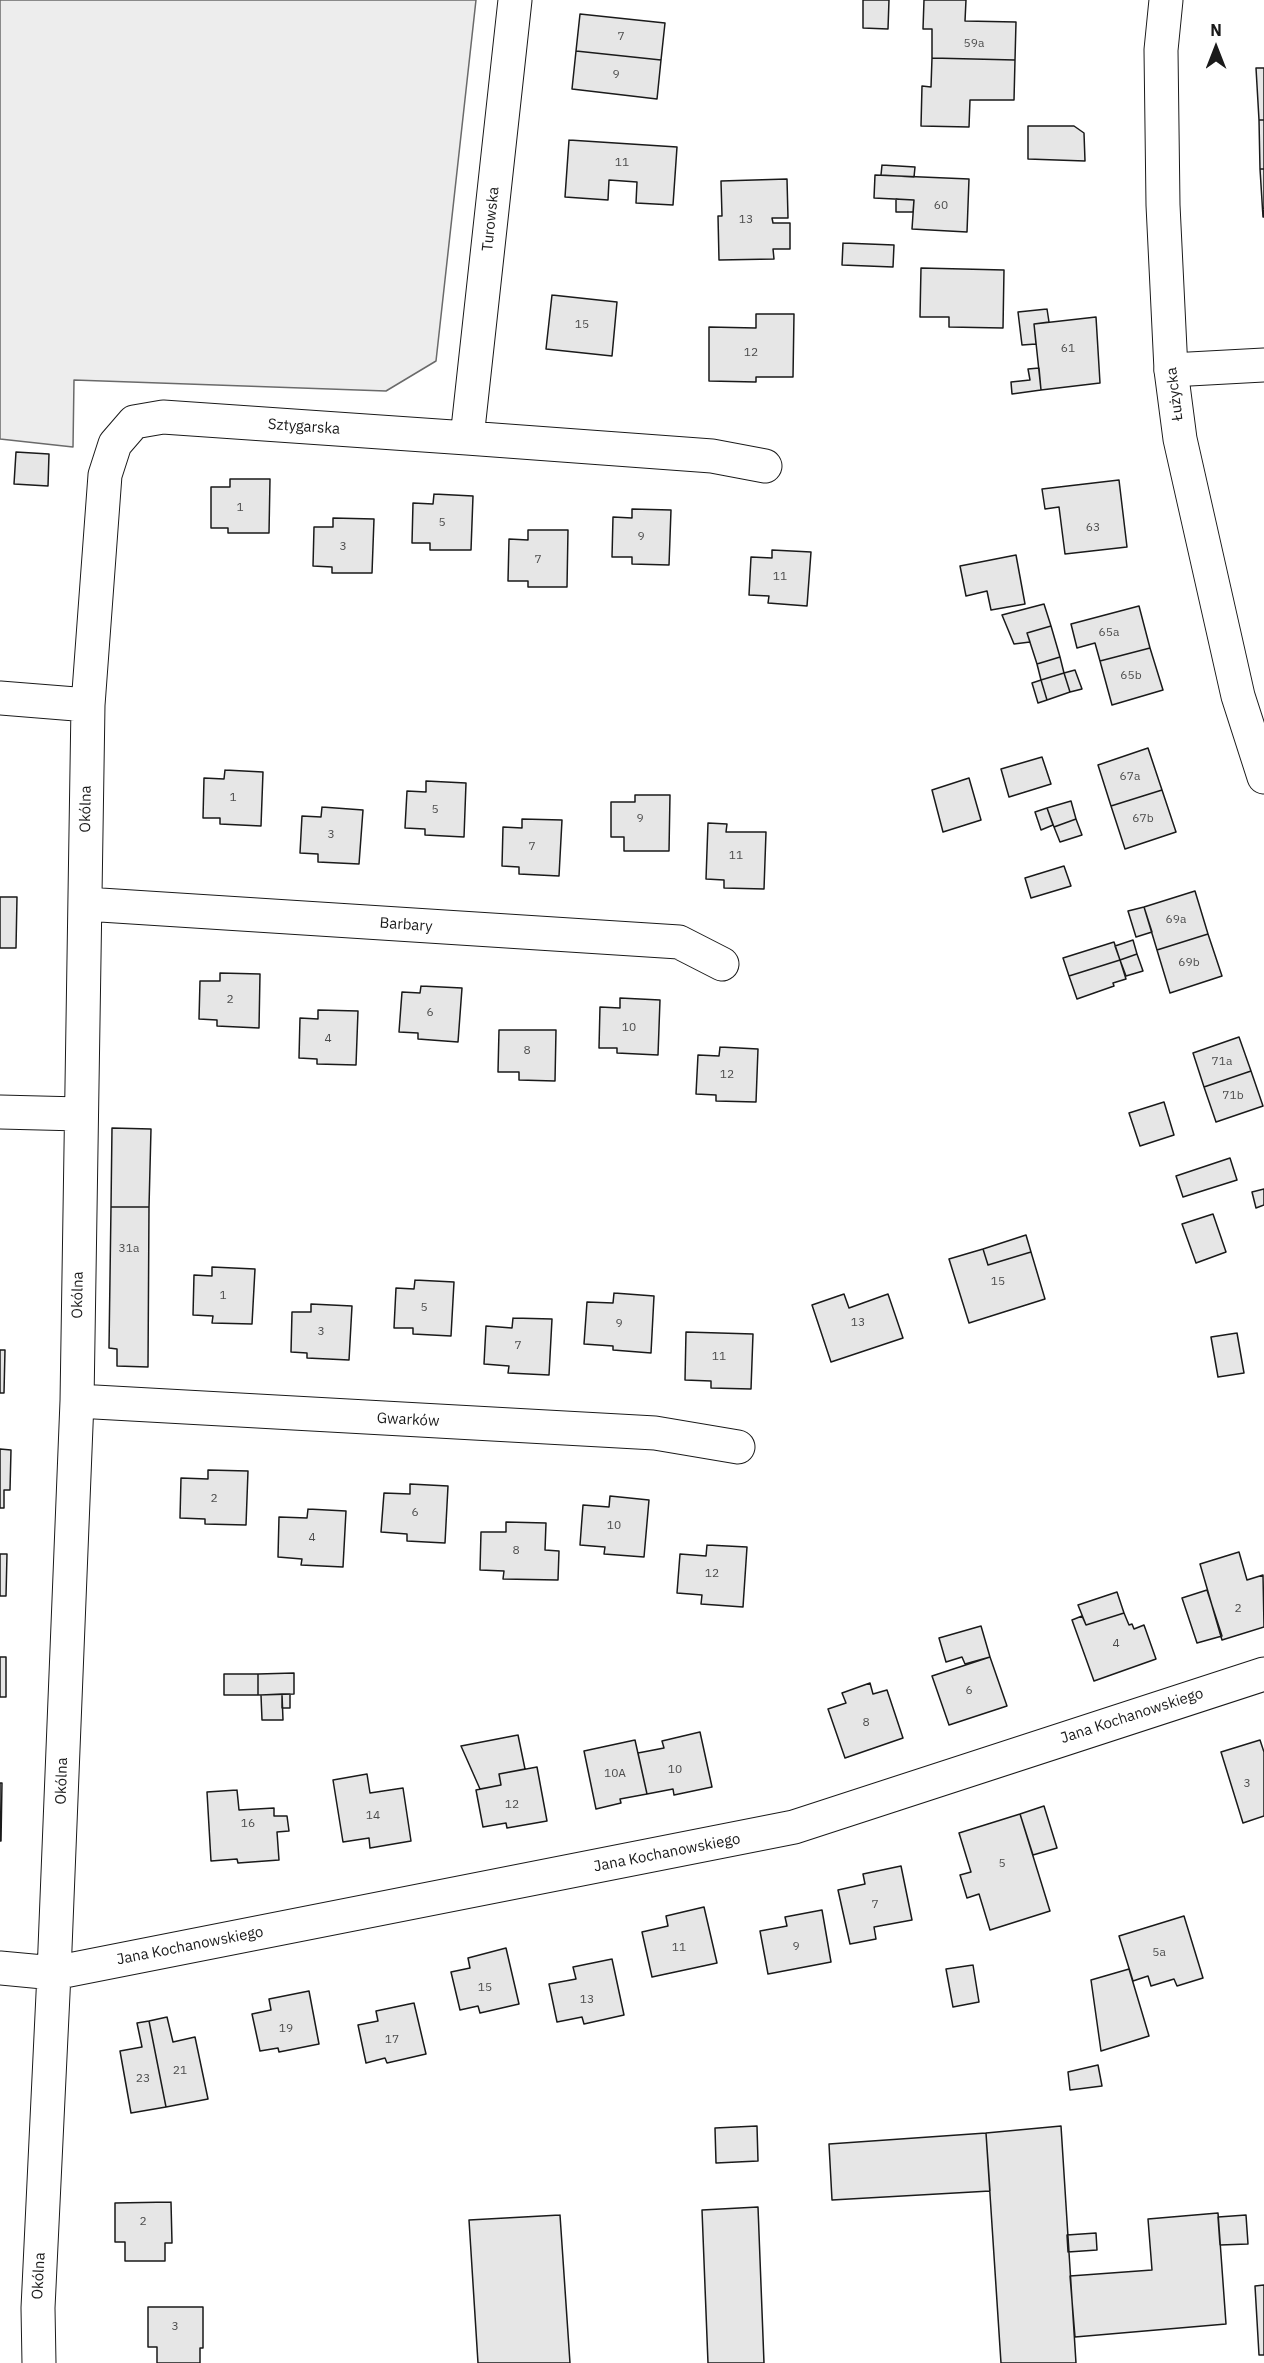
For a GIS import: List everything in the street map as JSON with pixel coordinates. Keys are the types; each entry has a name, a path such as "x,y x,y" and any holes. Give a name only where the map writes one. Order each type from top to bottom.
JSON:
{"street":[{"name":"Turowska","path":"467,438 515,0"},
{"name":"Łużycka","path":"1166,0 1161,50 1163,205 1171,370 1180,439 1238,696 1264,777"},
{"path":"1171,370 1264,365"},
{"name":"Sztygarska","path":"88,705 105,475 115,444 134,422 164,417 467,438 712,456 765,466"},
{"path":"0,698 88,705"},
{"name":"Okólna","path":"39,2363 38,2308 77,1401 88,705"},
{"name":"Barbary","path":"85,904 679,942 722,964"},
{"path":"0,1112 80,1114"},
{"name":"Gwarków","path":"77,1401 655,1433 738,1447"},
{"name":"Jana Kochanowskiego","path":"54,1973 794,1827 1215,1688 1264,1674"},
{"path":"0,1968 54,1973"}],"shaded area":[{"path":"0,0 476,0 436,361 386,391 74,380 73,447 0,439"}],"building":[{"path":"863,0 889,0 888,29 863,28"},
{"path":"924,0 966,0 965,21 1016,22 1015,60 932,58 932,29 923,29"},
{"path":"580,14 665,23 661,60 576,51"},
{"path":"576,51 661,60 657,99 572,89"},
{"path":"932,58 1015,60 1014,100 970,100 969,127 921,126 922,86 931,87"},
{"path":"1256,68 1264,68 1264,120 1259,120"},
{"path":"1259,120 1264,120 1264,169 1260,169"},
{"path":"1028,126 1074,126 1084,133 1085,161 1028,159"},
{"path":"569,140 677,147 673,205 636,203 637,182 609,180 608,200 565,197"},
{"path":"882,165 915,167 914,177 881,175"},
{"path":"1260,169 1264,169 1264,217 1263,217"},
{"path":"875,175 969,179 967,232 912,229 914,200 874,198"},
{"path":"787,179 788,218 772,218 773,223 790,223 790,249 773,249 774,259 719,260 718,216 722,216 721,181"},
{"path":"896,199 914,200 913,212 896,212"},
{"path":"843,243 894,245 893,267 842,265"},
{"path":"921,268 1004,270 1003,328 949,327 949,317 920,317"},
{"path":"552,295 617,302 612,356 546,349"},
{"path":"1047,309 1049,322 1034,324 1036,344 1022,345 1018,312"},
{"path":"756,314 794,314 793,377 756,377 756,382 709,381 709,327 756,328"},
{"path":"1096,317 1100,383 1041,390 1034,324"},
{"path":"1039,368 1041,390 1012,394 1011,382 1030,380 1028,369"},
{"path":"16,452 49,454 48,486 14,484"},
{"path":"230,479 270,479 269,533 228,533 228,528 211,528 211,487 230,487"},
{"path":"1119,480 1127,547 1065,554 1059,507 1045,509 1042,489"},
{"path":"434,494 473,496 471,550 430,550 430,543 412,543 413,503 433,504"},
{"path":"632,509 671,510 669,565 632,564 632,557 612,557 613,517 632,518"},
{"path":"333,518 374,519 372,573 332,573 332,567 313,566 314,527 333,527"},
{"path":"528,530 568,530 567,587 528,587 528,581 508,581 509,539 528,540"},
{"path":"772,550 811,552 807,606 768,603 769,596 749,595 751,557 772,558"},
{"path":"1016,555 1025,604 991,610 987,591 966,596 960,566"},
{"path":"1044,604 1051,626 1027,633 1030,642 1014,644 1002,615"},
{"path":"1139,606 1150,648 1100,661 1095,643 1077,648 1071,624"},
{"path":"1051,626 1060,657 1037,664 1027,633"},
{"path":"1150,648 1163,690 1112,705 1100,661"},
{"path":"1060,657 1064,673 1041,680 1037,664"},
{"path":"1075,670 1082,689 1070,692 1064,673"},
{"path":"1064,673 1070,692 1047,700 1041,680"},
{"path":"1041,680 1047,700 1038,703 1032,683"},
{"path":"1148,748 1162,790 1111,806 1098,765"},
{"path":"1042,757 1051,784 1009,797 1001,769"},
{"path":"225,770 263,772 261,826 220,824 220,818 203,818 204,778 224,779"},
{"path":"969,778 981,820 943,832 932,790"},
{"path":"426,781 466,783 464,837 425,835 425,829 405,828 407,791 426,792"},
{"path":"1162,790 1176,832 1125,849 1111,806"},
{"path":"635,795 670,795 669,851 624,851 624,837 611,837 611,802 635,802"},
{"path":"1071,801 1076,819 1054,827 1047,808"},
{"path":"322,807 363,810 359,864 318,862 318,854 300,853 302,816 321,817"},
{"path":"1047,808 1053,825 1041,830 1035,812"},
{"path":"522,819 562,820 559,876 519,874 519,867 502,866 503,827 522,828"},
{"path":"1076,819 1082,835 1060,842 1054,827"},
{"path":"708,823 727,824 726,832 766,832 764,889 724,888 724,880 706,879"},
{"path":"1064,866 1071,886 1031,898 1025,878"},
{"path":"1195,891 1208,934 1157,950 1144,907"},
{"path":"0,897 17,897 16,948 0,948"},
{"path":"1144,907 1152,932 1136,937 1128,911"},
{"path":"1208,934 1222,976 1170,993 1157,950"},
{"path":"1133,940 1137,954 1120,960 1115,946"},
{"path":"1114,942 1120,960 1069,976 1063,958"},
{"path":"1137,954 1143,971 1126,976 1120,960"},
{"path":"1120,960 1126,979 1113,983 1114,986 1077,999 1069,976"},
{"path":"220,973 260,974 259,1028 217,1026 217,1020 199,1019 200,981 220,981"},
{"path":"421,986 462,988 458,1042 418,1039 418,1033 399,1032 402,992 420,993"},
{"path":"620,998 660,1000 658,1055 617,1053 617,1048 599,1048 600,1007 620,1008"},
{"path":"318,1010 358,1011 356,1065 317,1064 317,1059 299,1058 300,1018 318,1019"},
{"path":"499,1030 556,1030 555,1081 519,1080 519,1072 498,1072"},
{"path":"1239,1037 1251,1071 1204,1087 1193,1053"},
{"path":"720,1047 758,1049 756,1102 716,1101 716,1095 696,1094 698,1055 719,1056"},
{"path":"1251,1071 1263,1106 1216,1122 1204,1087"},
{"path":"1164,1102 1174,1135 1140,1146 1129,1113"},
{"path":"112,1128 151,1129 149,1207 111,1207"},
{"path":"1230,1158 1237,1180 1183,1197 1176,1176"},
{"path":"1264,1189 1264,1205 1256,1208 1252,1192"},
{"path":"111,1207 149,1207 148,1367 117,1366 117,1349 109,1348"},
{"path":"1213,1214 1226,1252 1196,1263 1182,1224"},
{"path":"1026,1235 1031,1252 988,1265 983,1249"},
{"path":"983,1249 988,1265 1031,1252 1045,1299 969,1323 949,1259"},
{"path":"212,1267 255,1269 252,1324 212,1323 213,1316 193,1315 194,1275 212,1276"},
{"path":"415,1280 454,1282 451,1336 413,1334 413,1328 394,1328 396,1288 414,1289"},
{"path":"614,1293 654,1296 651,1353 613,1350 613,1346 584,1344 587,1302 613,1303"},
{"path":"844,1294 849,1308 888,1294 903,1338 831,1362 812,1305"},
{"path":"311,1304 352,1306 349,1360 307,1358 307,1353 291,1352 292,1312 311,1312"},
{"path":"513,1318 552,1319 549,1375 508,1373 509,1366 484,1364 486,1326 512,1328"},
{"path":"686,1332 753,1334 751,1389 711,1388 711,1381 685,1380"},
{"path":"1237,1333 1244,1373 1218,1377 1211,1337"},
{"path":"0,1350 5,1350 4,1393 0,1393"},
{"path":"0,1449 11,1450 10,1490 4,1490 4,1508 0,1508"},
{"path":"208,1470 248,1471 246,1525 205,1524 205,1519 180,1518 181,1478 208,1479"},
{"path":"410,1484 448,1486 445,1543 407,1541 407,1534 381,1532 384,1493 410,1494"},
{"path":"610,1496 649,1500 644,1557 604,1554 605,1547 580,1545 583,1505 609,1507"},
{"path":"308,1509 346,1511 343,1567 301,1565 302,1559 278,1557 279,1517 307,1518"},
{"path":"506,1522 546,1523 545,1550 559,1551 558,1580 503,1579 504,1571 480,1570 481,1532 506,1532"},
{"path":"707,1545 747,1547 743,1607 701,1604 702,1595 677,1593 680,1554 706,1556"},
{"path":"1239,1552 1247,1580 1263,1575 1264,1627 1222,1640 1200,1564"},
{"path":"0,1554 7,1554 6,1596 0,1596"},
{"path":"1207,1590 1222,1636 1197,1643 1182,1598"},
{"path":"1117,1592 1124,1613 1086,1625 1078,1605"},
{"path":"1124,1613 1129,1625 1132,1624 1134,1629 1144,1625 1156,1659 1094,1681 1072,1620 1082,1616 1086,1625"},
{"path":"981,1626 990,1657 965,1664 962,1657 946,1662 939,1638"},
{"path":"0,1657 6,1657 6,1697 0,1697"},
{"path":"990,1657 1007,1706 949,1725 932,1676"},
{"path":"294,1673 294,1694 258,1695 258,1674"},
{"path":"224,1674 258,1674 258,1695 224,1695"},
{"path":"870,1683 873,1694 887,1690 903,1738 845,1758 828,1709 846,1703 842,1693"},
{"path":"282,1694 290,1694 290,1708 282,1708"},
{"path":"282,1694 283,1720 262,1720 261,1695"},
{"path":"700,1732 712,1787 674,1795 673,1789 647,1794 638,1753 664,1748 662,1741"},
{"path":"518,1735 525,1769 499,1774 501,1785 480,1789 461,1746"},
{"path":"635,1740 647,1794 620,1799 621,1803 596,1809 584,1751"},
{"path":"1260,1740 1264,1752 1264,1816 1243,1823 1221,1752"},
{"path":"537,1767 547,1821 507,1828 506,1823 483,1827 476,1790 501,1785 499,1774"},
{"path":"367,1774 370,1793 403,1788 411,1841 370,1848 369,1838 343,1842 333,1780"},
{"path":"0,1783 2,1783 1,1841 0,1841"},
{"path":"237,1790 239,1810 274,1808 274,1816 287,1816 289,1831 277,1832 279,1860 238,1863 237,1859 211,1861 207,1792"},
{"path":"1044,1806 1057,1848 1033,1855 1020,1814"},
{"path":"1020,1814 1050,1911 990,1930 979,1894 967,1898 960,1875 971,1872 959,1833"},
{"path":"901,1866 912,1920 874,1927 876,1939 850,1944 838,1890 865,1884 863,1874"},
{"path":"704,1907 717,1963 652,1977 642,1932 668,1926 666,1916"},
{"path":"822,1910 831,1962 768,1974 760,1931 787,1926 785,1917"},
{"path":"1184,1916 1203,1978 1177,1986 1174,1979 1151,1986 1148,1976 1133,1981 1119,1936"},
{"path":"506,1948 519,2004 480,2013 478,2006 460,2010 451,1972 470,1968 468,1958"},
{"path":"612,1959 624,2015 584,2024 582,2017 557,2022 549,1984 576,1979 573,1967"},
{"path":"973,1965 979,2002 953,2007 946,1969"},
{"path":"1129,1969 1149,2036 1101,2051 1091,1980"},
{"path":"309,1991 319,2044 279,2052 278,2048 260,2051 252,2014 271,2010 269,1999"},
{"path":"414,2003 426,2054 387,2063 385,2058 366,2063 358,2025 378,2021 376,2011"},
{"path":"167,2017 173,2042 195,2037 208,2099 166,2107 149,2021"},
{"path":"149,2021 166,2107 131,2113 120,2051 142,2047 137,2023"},
{"path":"1098,2065 1102,2086 1070,2090 1068,2072"},
{"path":"757,2126 758,2161 716,2163 715,2128"},
{"path":"1061,2126 1076,2363 1001,2363 986,2133"},
{"path":"986,2133 990,2191 832,2200 829,2144"},
{"path":"171,2202 172,2243 165,2243 165,2261 125,2261 125,2242 115,2242 115,2203"},
{"path":"758,2207 764,2363 708,2363 702,2210"},
{"path":"1218,2213 1226,2324 1075,2337 1070,2276 1152,2270 1148,2219"},
{"path":"560,2215 570,2363 478,2363 469,2220"},
{"path":"1246,2215 1248,2244 1220,2245 1218,2217"},
{"path":"1096,2233 1097,2250 1068,2252 1067,2235"},
{"path":"1264,2285 1264,2355 1259,2355 1255,2286"},
{"path":"148,2307 203,2307 203,2348 200,2348 200,2363 157,2363 157,2347 148,2347"}]}
